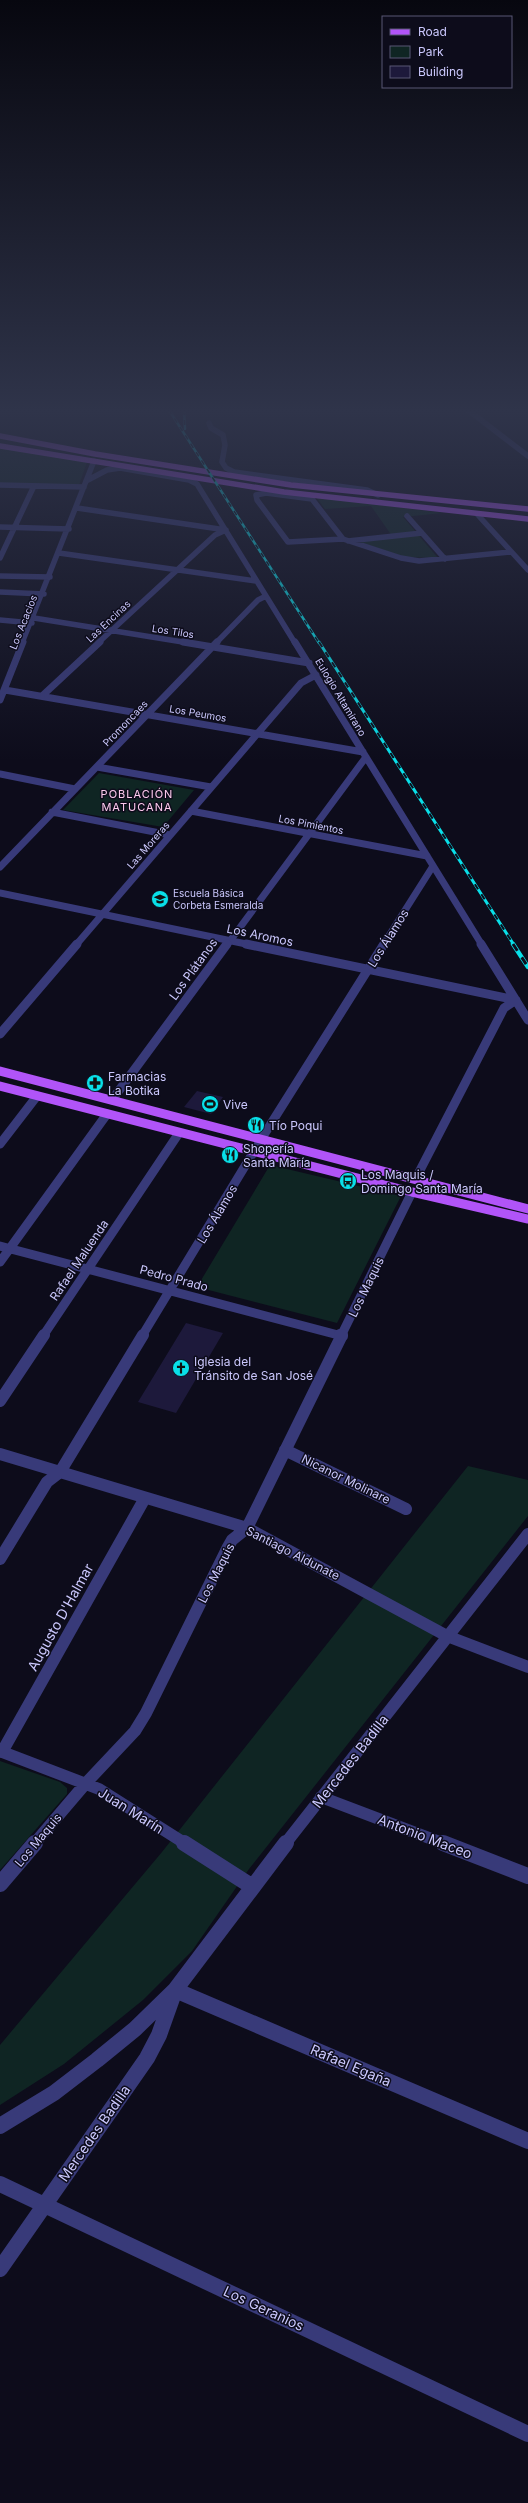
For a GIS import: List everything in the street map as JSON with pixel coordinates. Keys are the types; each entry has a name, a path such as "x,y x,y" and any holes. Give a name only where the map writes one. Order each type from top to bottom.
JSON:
{"main road":[{"path":"0,1071 416,1178 528,1209"},
{"path":"0,1086 412,1192 528,1219"}],"street":[{"path":"0,527 69,529"},
{"path":"0,558 14,527"},
{"path":"204,527 226,530"},
{"name":"Eulogio Altamirano","path":"224,527 528,1020"},
{"path":"276,527 288,542 346,540 422,533"},
{"path":"335,527 346,540 404,559 419,561 511,552"},
{"path":"417,527 444,559"},
{"path":"487,527 528,570"},
{"name":"Los Acacios","path":"0,700 69,529"},
{"name":"Las Encinas","path":"42,696 215,535 226,530"},
{"path":"59,553 256,581"},
{"path":"0,576 50,577"},
{"path":"0,592 44,594"},
{"name":"Promoncaes","path":"0,867 258,600 266,596"},
{"name":"Los Tilos","path":"0,620 33,621 111,631 309,663"},
{"name":"Las Moreras","path":"0,1034 301,683 316,675"},
{"name":"Los Peumos","path":"5,690 257,734 364,755"},
{"name":"Los Plátanos","path":"112,1100 310,834 364,755"},
{"path":"97,766 211,788"},
{"path":"0,774 75,789"},
{"name":"Los Pimientos","path":"191,811 427,856"},
{"path":"52,812 170,835"},
{"name":"Los Álamos","path":"0,1559 47,1482 60,1472 255,1152 262,1138 433,866"},
{"name":"Los Aromos","path":"0,893 516,1000"},
{"path":"416,1178 504,1008 516,1000"},
{"path":"0,1144 37,1096"},
{"path":"0,1262 5,1248 107,1114"},
{"name":"Rafael Maluenda","path":"0,1401 179,1132"},
{"name":"Los Maquis","path":"0,1884 141,1721 228,1547 232,1540 247,1528 412,1192"},
{"name":"Pedro Prado","path":"5,1248 342,1336"},
{"name":"Nicanor Molinare","path":"286,1450 406,1509"},
{"name":"Santiago Aldunate","path":"0,1454 247,1528 447,1636 528,1667"},
{"name":"Augusto D'Halmar","path":"1,1751 145,1498"},
{"name":"Mercedes Badilla","path":"0,2126 54,2092 97,2060 135,2029 175,1990 321,1797 528,1534"},
{"name":"Juan Marín","path":"1,1751 86,1783 110,1795 253,1887"},
{"name":"Antonio Maceo","path":"321,1797 528,1876"},
{"name":"Mercedes Badilla","path":"0,2269 147,2058 162,2027 175,1990"},
{"name":"Rafael Egaña","path":"175,1990 528,2140"},
{"name":"Los Geranios","path":"0,2184 528,2434"}],"green space":[{"path":"386,527 411,527 438,558 405,557 356,541 392,536"},
{"path":"99,773 194,790 163,827 63,810"},
{"path":"270,1165 401,1196 337,1323 197,1287"},
{"path":"468,1466 528,1480 528,1516 249,1869 192,1951 143,2000 64,2064 0,2105 0,2045 162,1852"},
{"path":"0,1761 60,1782 67,1788 67,1794 0,1870"}],"building":[{"path":"197,1091 223,1097 211,1114 184,1107"},
{"name":"Iglesia del Tránsito de San José","path":"186,1323 223,1333 176,1413 138,1402"}],"railway":[{"path":"244,527 319,643"},
{"path":"319,642 514,945"},
{"path":"513,944 528,967"}],"place":[{"name":"Escuela Básica Corbeta Esmeralda","path":"160,899"},
{"name":"Farmacias La Botika","path":"95,1083"},
{"name":"Vive","path":"210,1104"},
{"name":"Tío Poqui","path":"256,1125"},
{"name":"Shopería Santa María","path":"230,1155"},
{"name":"Los Maquis / Domingo Santa María","path":"348,1181"},
{"name":"Iglesia del Tránsito de San José","path":"181,1368"}],"district":[{"name":"POBLACIÓN MATUCANA","path":"137,800"}]}
